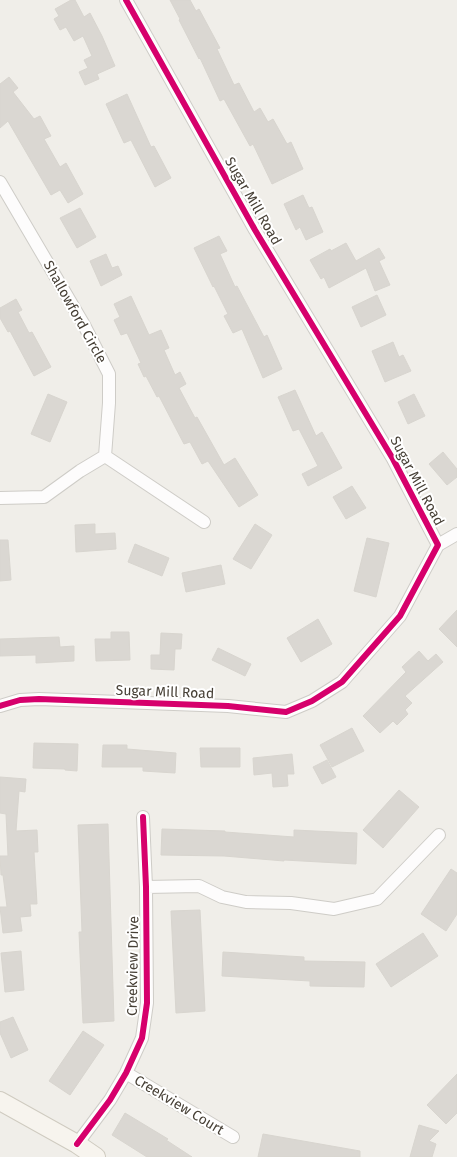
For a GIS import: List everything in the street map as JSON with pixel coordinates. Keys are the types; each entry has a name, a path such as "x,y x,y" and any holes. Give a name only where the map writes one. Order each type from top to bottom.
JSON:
{"main road":[{"path":"0,1101 77,1144 96,1157"}],"street":[{"name":"Sugar Mill Road","path":"0,706 20,700 39,699 228,706 286,712 312,701 342,682 400,616 438,545 394,459 255,230 126,0"},
{"name":"Shallowford Circle","path":"0,182 84,325 109,374 109,403 105,456"},
{"path":"0,498 44,497 80,470 105,456 204,522"},
{"path":"438,545 457,534"},
{"name":"Creekview Drive","path":"77,1144 110,1100 126,1073 142,1038 147,1003 146,887 143,817"},
{"path":"146,887 199,886 222,897 246,902 291,903 334,910 377,899 439,835"},
{"name":"Creekview Court","path":"126,1073 233,1137"}],"building":[{"path":"71,0 75,0 84,17 90,13 115,66 97,74 99,79 85,85 79,72 88,68 84,60 92,56 83,36 74,41 66,27 60,30 54,19 59,16 55,9"},
{"path":"170,0 190,0 196,11 199,9 220,48 217,49 234,85 239,83 254,112 260,108 268,122 273,119 287,144 291,142 303,169 272,184 253,144 250,146 224,99 220,101"},
{"path":"9,77 18,88 13,92 34,119 40,116 51,136 44,139 60,167 66,163 83,194 68,203 60,190 51,195 8,121 0,128 0,84"},
{"path":"127,94 151,147 154,146 171,178 155,187 131,140 124,143 106,104"},
{"path":"303,195 309,208 312,207 323,232 306,240 300,227 296,230 284,204"},
{"path":"80,208 96,237 77,248 60,218"},
{"path":"219,236 227,251 220,254 235,287 237,286 264,337 267,335 282,369 263,378 242,329 233,333 224,316 228,314 194,248"},
{"path":"346,243 356,261 379,248 385,258 379,261 390,285 375,291 366,268 329,288 324,277 321,279 310,260 330,249 331,251"},
{"path":"106,254 112,268 118,266 122,275 101,286 90,261"},
{"path":"377,295 386,315 361,327 352,307"},
{"path":"131,296 149,335 161,330 169,348 164,350 175,375 180,372 186,384 179,388 195,418 197,417 224,465 235,458 258,495 239,507 208,461 202,464 190,442 184,444 159,396 157,397 146,376 144,377 138,364 141,363 127,333 121,335 114,320 120,317 114,304"},
{"path":"16,299 22,310 18,312 29,333 32,332 51,367 34,376 10,331 8,332 0,318 0,308"},
{"path":"393,342 399,357 403,355 411,371 385,382 372,351"},
{"path":"295,390 316,436 322,432 342,468 308,486 302,474 318,466 299,429 293,431 278,397"},
{"path":"48,394 67,402 50,442 31,434"},
{"path":"414,394 425,416 408,424 398,402"},
{"path":"443,452 457,469 457,477 447,485 429,464"},
{"path":"352,486 366,508 346,519 333,497"},
{"path":"95,524 95,534 115,533 116,549 76,552 75,525"},
{"path":"255,524 272,535 251,569 233,559"},
{"path":"367,538 389,543 376,597 354,591"},
{"path":"0,540 8,540 11,580 0,581"},
{"path":"135,544 169,558 162,576 128,562"},
{"path":"221,565 225,584 186,592 182,573"},
{"path":"457,610 457,647 439,629"},
{"path":"318,619 332,644 301,662 287,638"},
{"path":"111,632 129,632 130,660 96,661 95,639 111,639"},
{"path":"161,633 182,634 181,649 175,649 174,670 151,669 151,655 160,655"},
{"path":"59,637 60,647 74,646 74,661 36,663 36,655 0,656 0,639"},
{"path":"218,648 251,664 245,676 212,660"},
{"path":"419,651 428,661 436,654 443,662 405,696 412,703 405,710 408,714 397,725 393,721 380,733 363,716 406,672 402,667"},
{"path":"352,728 364,751 332,767 320,745"},
{"path":"34,743 78,744 77,771 33,768"},
{"path":"103,745 127,745 127,749 176,753 175,773 143,771 143,767 102,767"},
{"path":"200,748 240,748 240,767 201,767"},
{"path":"292,754 294,774 287,774 288,786 273,787 272,773 254,775 253,758"},
{"path":"327,760 336,777 322,784 313,767"},
{"path":"0,777 26,779 25,792 19,791 16,831 37,830 38,852 34,852 37,904 30,904 31,916 20,917 22,931 3,933 0,907 7,907 3,875 1,875 0,856 8,856 6,814 0,813"},
{"path":"399,790 419,807 383,848 363,830"},
{"path":"108,824 114,1021 83,1023 79,932 82,932 78,825"},
{"path":"162,829 225,831 294,837 294,830 357,833 356,864 284,861 224,856 161,855"},
{"path":"451,869 457,873 457,914 446,931 421,914"},
{"path":"200,910 205,1011 176,1013 171,911"},
{"path":"423,933 438,956 391,987 376,964"},
{"path":"21,951 24,990 5,992 1,953"},
{"path":"223,952 304,957 304,961 365,962 364,987 310,986 310,981 222,976"},
{"path":"13,1017 28,1050 11,1058 0,1033 0,1022"},
{"path":"83,1031 104,1045 70,1095 49,1081"},
{"path":"457,1074 457,1113 446,1124 427,1105"},
{"path":"125,1113 168,1139 166,1140 192,1157 147,1157 112,1135"},
{"path":"419,1125 439,1131 429,1141 436,1144 432,1157 410,1157"},
{"path":"263,1134 360,1151 360,1157 258,1157"}],"cycle path":[{"path":"0,706 20,700 39,699 228,706 286,712 312,701 342,682 400,616 438,545 393,459 255,230 126,0"},
{"path":"77,1144 110,1100 126,1073 142,1038 147,1003 146,887 143,817"}]}
